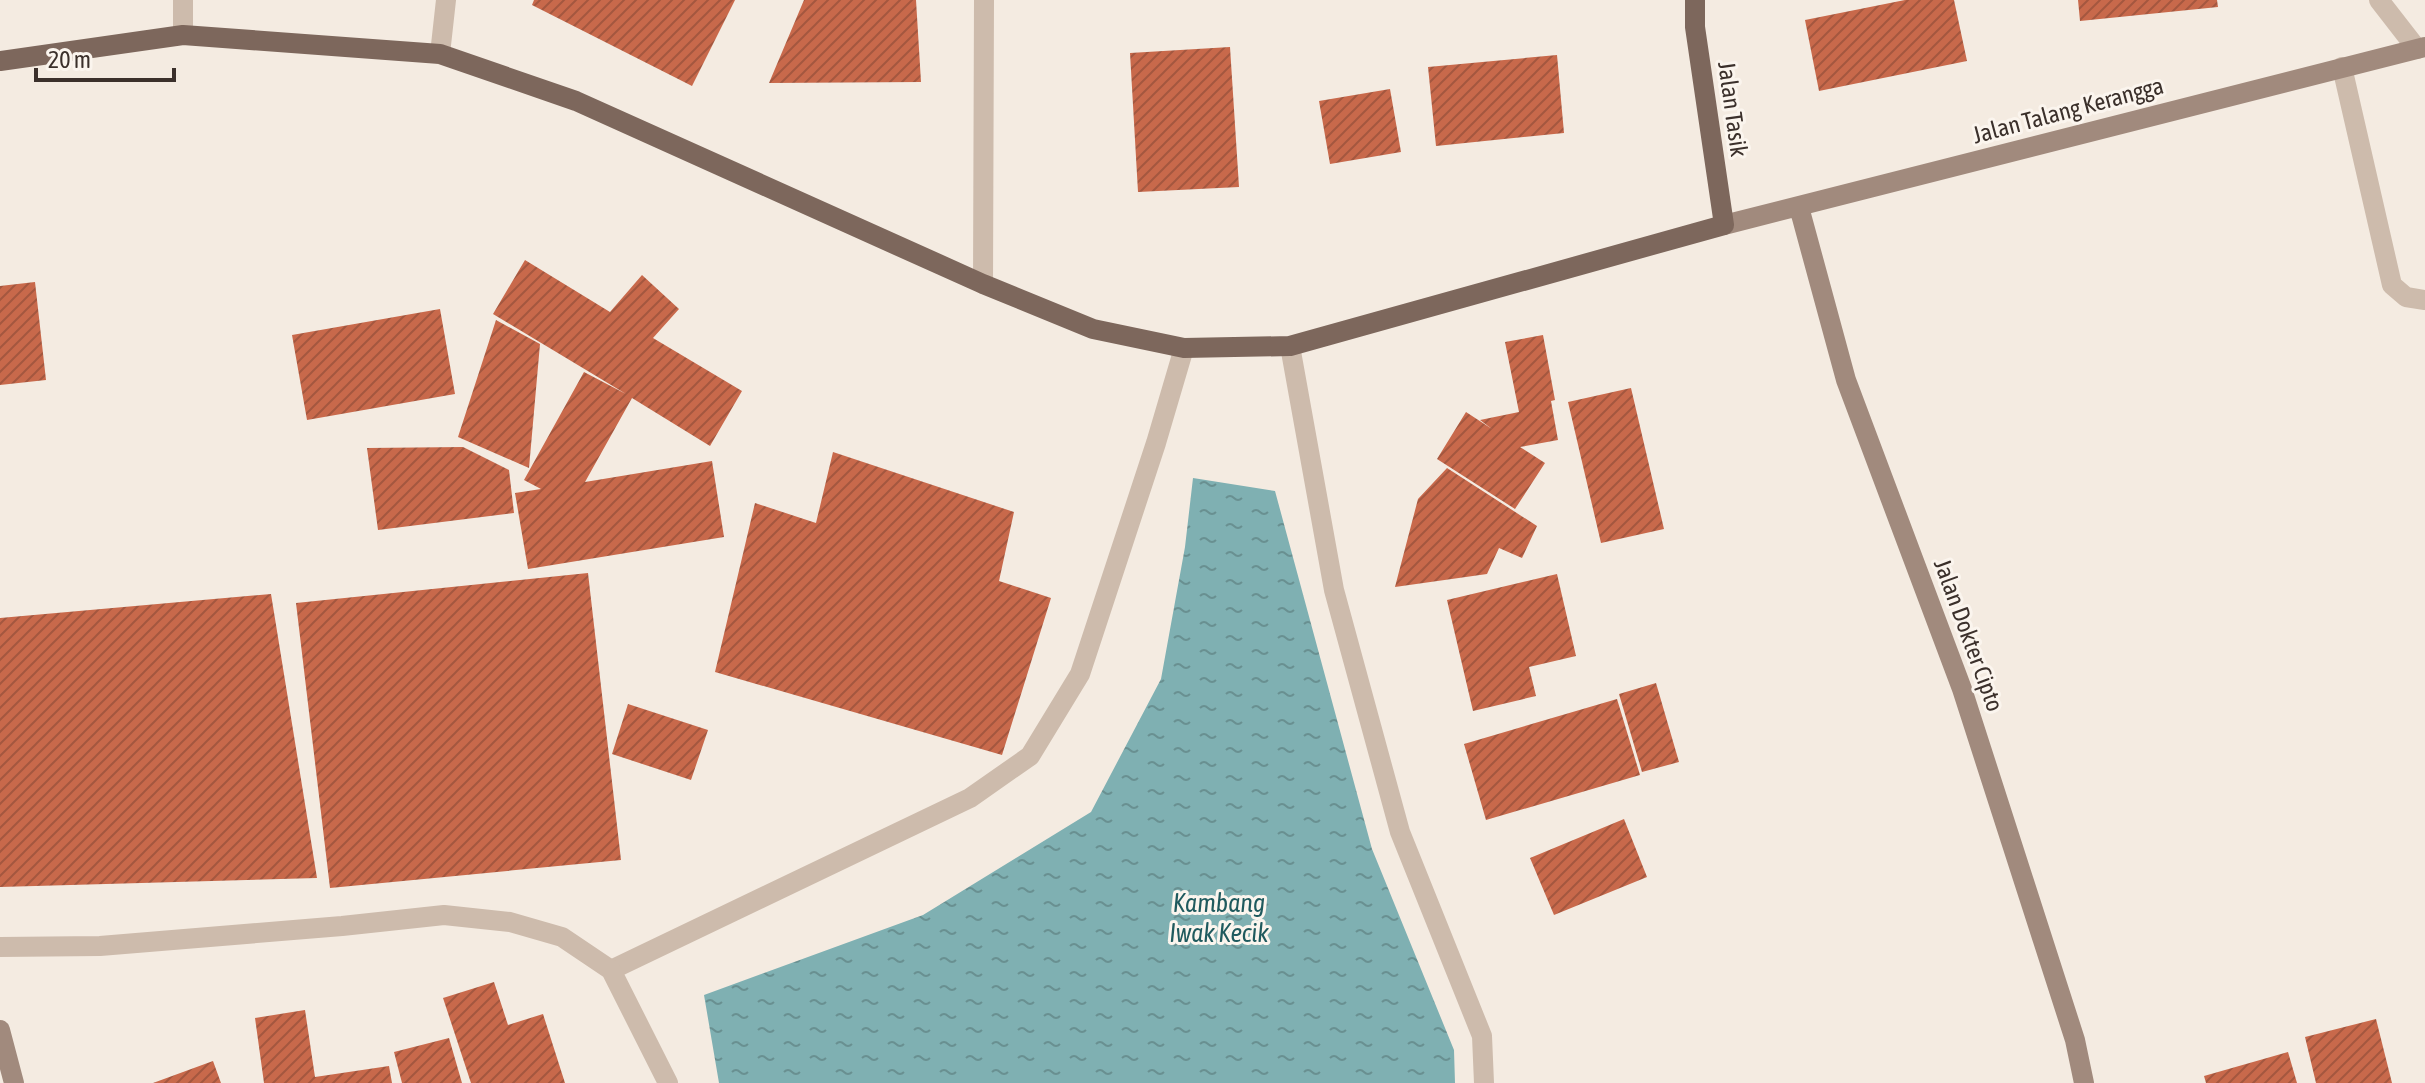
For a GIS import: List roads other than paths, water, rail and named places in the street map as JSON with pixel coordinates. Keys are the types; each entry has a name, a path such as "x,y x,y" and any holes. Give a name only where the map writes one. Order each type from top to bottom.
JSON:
{"main road":[{"name":"Jalan Tasik","path":"1695,0 1695,27 1724,225"},
{"path":"0,61 183,35 440,54 576,101 983,284 1093,329 1184,348 1290,346 1724,225"}],"street":[{"path":"183,0 183,35"},
{"path":"440,54 446,0"},
{"path":"983,284 984,0"},
{"path":"2379,0 2421,48"},
{"name":"Jalan Talang Kerangga","path":"1724,225 2421,48"},
{"path":"2342,67 2392,285 2406,297 2425,300"},
{"name":"Jalan Dokter Cipto","path":"1799,207 1846,380 1962,689 2075,1040 2084,1083"},
{"path":"1290,346 1334,590 1400,832 1482,1036 1484,1083"},
{"path":"611,970 970,798 1030,756 1080,674 1184,348"},
{"path":"0,947 100,946 444,915 510,922 562,937 611,970 668,1083"},
{"path":"0,1030 14,1083"}],"water":[{"name":"Kambang Iwak Kecik","path":"1193,478 1275,491 1372,849 1454,1050 1455,1083 719,1083 704,995 923,915 1091,812 1161,679 1185,547"}]}
